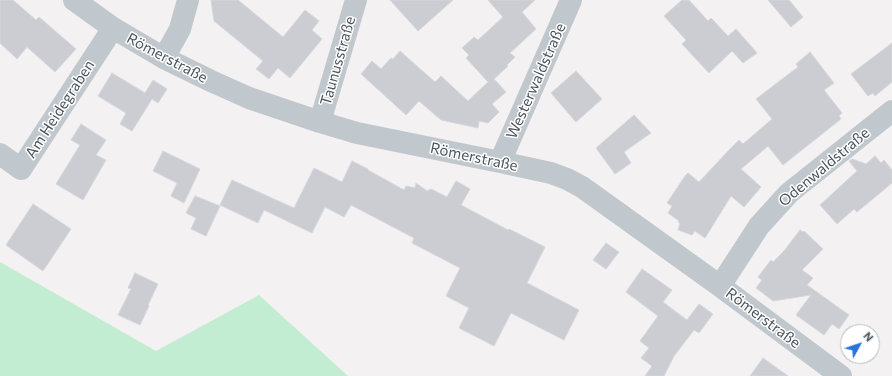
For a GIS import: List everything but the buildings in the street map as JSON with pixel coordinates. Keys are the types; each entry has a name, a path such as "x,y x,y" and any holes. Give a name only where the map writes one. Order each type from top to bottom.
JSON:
{"street":[{"name":"Römerstraße","path":"74,0 113,28 164,58 211,82 249,98 320,122 357,132 550,173 567,179 577,184 720,286 841,376"},
{"path":"164,58 180,29 188,0"},
{"name":"Taunusstraße","path":"320,122 356,0"},
{"name":"Westerwaldstraße","path":"500,162 571,0"},
{"name":"Am Heidegraben","path":"0,154 21,169 113,28"},
{"name":"Odenwaldstraße","path":"720,286 759,226 789,193 892,111"}],"green space":[{"path":"0,262 156,351 259,295 348,376 0,376"}]}
